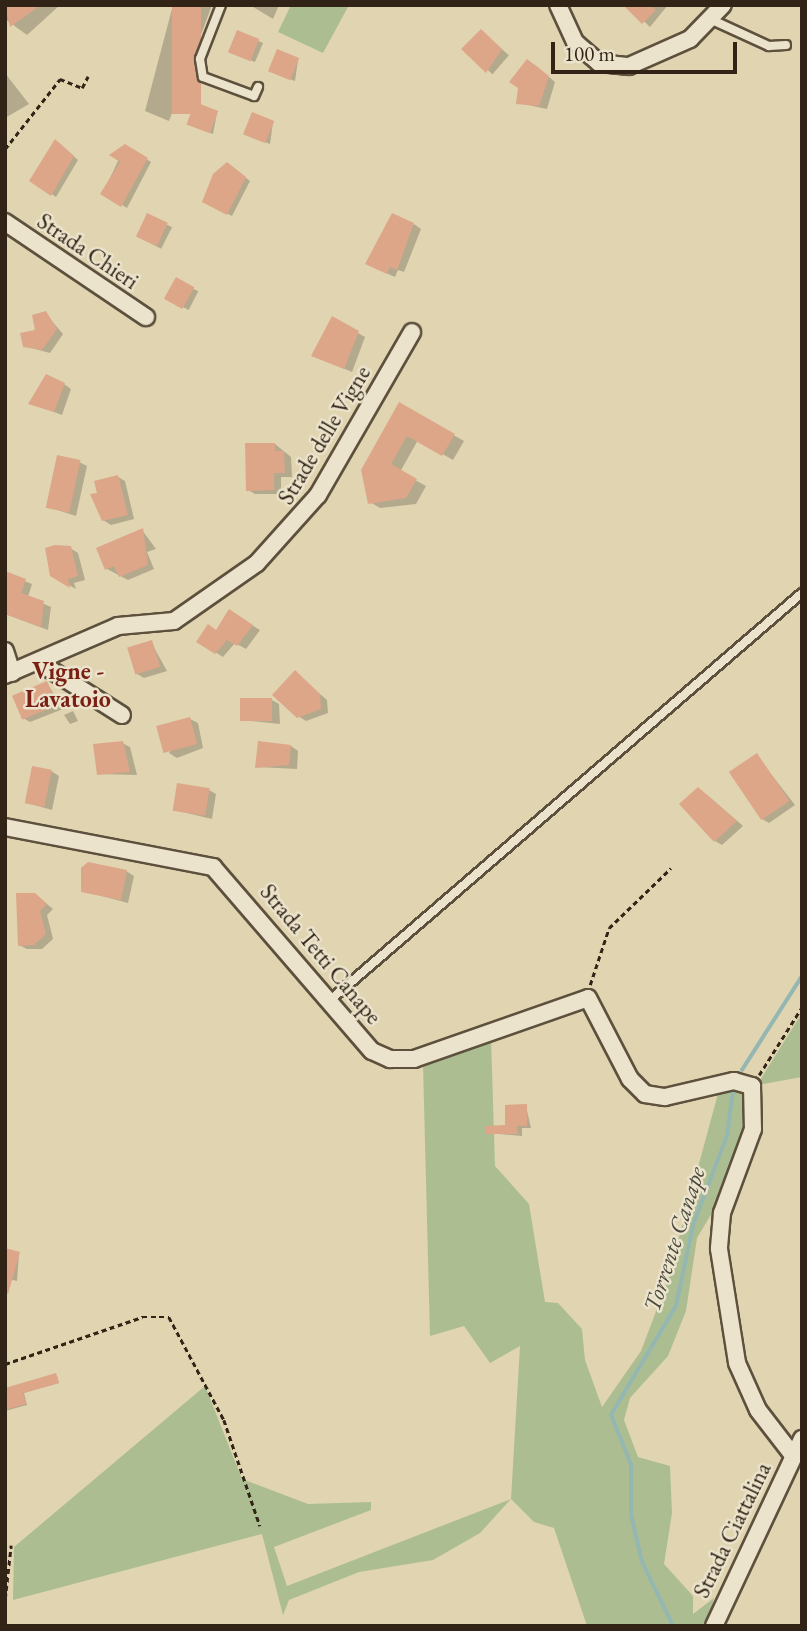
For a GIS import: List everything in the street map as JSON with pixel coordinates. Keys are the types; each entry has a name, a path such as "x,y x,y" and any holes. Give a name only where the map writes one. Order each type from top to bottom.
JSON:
{"street":[{"path":"558,5 583,49 599,62 629,66 690,39 723,5"},
{"name":"Strada Chieri","path":"5,222 146,317"},
{"name":"Strade delle Vigne","path":"9,674 40,663 118,625 174,621 257,563 318,495 412,332"},
{"path":"5,651 9,674"},
{"path":"40,663 122,715"},
{"name":"Strada Tetti Canape","path":"5,827 213,867 372,1051 414,1059 587,998"},
{"path":"587,998 630,1079 645,1094 665,1097 742,1083 753,1129 722,1213 719,1249 737,1363 758,1410 792,1454"},
{"name":"Strada Ciattalina","path":"714,1626 787,1479 792,1454 802,1439"}],"lane":[{"path":"221,5 200,60 203,77 254,96 258,87"},
{"path":"710,19 769,46 786,45"},
{"path":"328,1002 802,593"}],"path":[{"path":"5,149 60,79 82,88 88,76"},
{"path":"587,998 609,928 671,867"},
{"path":"742,1083 802,1007"},
{"path":"5,1364 142,1317 169,1317 224,1420 260,1526"},
{"path":"5,1599 10,1545"},
{"path":"5,1619 6,1626"}],"green space":[{"path":"291,5 349,5 323,53 278,32"},
{"path":"802,1013 802,1077 758,1085 762,1077"},
{"path":"491,1038 495,1166 529,1204 545,1302 558,1303 582,1329 585,1360 602,1407 641,1351 666,1285 719,1090 746,1091 748,1119 729,1184 697,1238 686,1311 668,1356 630,1398 624,1420 638,1457 670,1466 672,1513 664,1564 693,1596 693,1614 714,1598 708,1626 587,1626 554,1528 534,1522 511,1499 520,1346 490,1363 464,1326 430,1336 423,1065"},
{"path":"205,1386 242,1479 308,1504 371,1502 371,1510 274,1547 287,1586 511,1499 480,1533 433,1560 359,1572 289,1600 283,1615 262,1534 13,1600 14,1547"}],"building":[{"path":"5,5 41,5 10,27"},
{"path":"172,5 201,5 201,114 172,114"},
{"path":"623,5 651,5 656,10 642,24"},
{"path":"481,29 502,49 486,73 461,49"},
{"path":"237,30 259,39 250,61 228,52"},
{"path":"277,49 299,58 290,80 268,71"},
{"path":"527,59 549,76 539,106 516,104 518,88 509,82"},
{"path":"195,102 218,111 210,133 186,124"},
{"path":"252,112 274,121 265,143 243,134"},
{"path":"55,139 74,156 51,196 29,181"},
{"path":"125,144 148,158 121,207 100,194 120,162 109,155"},
{"path":"227,162 246,177 227,215 202,202 213,174"},
{"path":"147,213 168,223 157,246 136,237"},
{"path":"392,213 414,223 397,270 390,267 387,274 365,264"},
{"path":"176,277 194,287 182,309 164,299"},
{"path":"46,311 57,329 42,350 23,347 20,333 35,330 32,315"},
{"path":"332,316 359,331 344,369 311,356"},
{"path":"46,374 65,383 54,412 28,404"},
{"path":"399,402 455,434 442,456 407,436 391,464 417,479 406,498 368,504 361,470"},
{"path":"245,443 275,443 275,451 284,451 285,473 274,473 274,490 246,491"},
{"path":"57,455 80,460 69,513 46,508"},
{"path":"118,475 128,515 102,521 90,494 97,493 94,481"},
{"path":"143,528 148,565 119,577 114,566 105,570 96,548"},
{"path":"55,545 71,546 78,576 68,579 70,588 50,576 45,548"},
{"path":"5,571 26,579 21,593 44,601 41,627 5,614"},
{"path":"229,609 253,625 237,646 227,640 215,654 196,642 208,624 216,630"},
{"path":"152,640 160,667 135,674 127,648"},
{"path":"295,670 320,694 321,709 297,718 272,695"},
{"path":"47,681 57,705 22,720 12,696"},
{"path":"240,698 272,698 272,721 240,721"},
{"path":"190,717 197,744 163,753 156,726"},
{"path":"123,741 130,772 97,775 93,744"},
{"path":"258,741 291,745 289,765 255,768"},
{"path":"757,753 789,801 761,820 729,772"},
{"path":"32,766 52,770 44,807 25,803"},
{"path":"177,783 210,788 205,816 173,811"},
{"path":"698,787 737,821 714,842 679,804"},
{"path":"88,862 127,870 121,900 81,892 81,868"},
{"path":"16,893 35,893 47,904 40,911 46,934 34,945 18,946"},
{"path":"527,1104 527,1126 517,1126 518,1134 485,1134 485,1126 505,1125 505,1105"},
{"path":"5,1248 20,1252 8,1294 5,1293"},
{"path":"56,1373 59,1383 23,1393 26,1404 5,1410 5,1388"}],"waterway":[{"name":"Torrente Canape","path":"742,1070 802,976"},
{"name":"Torrente Canape","path":"673,1626 642,1562 631,1515 631,1465 611,1415 676,1306 693,1225 727,1136 733,1091"}],"district":[{"name":"Vigne - Lavatoio","path":"68,685"}]}
